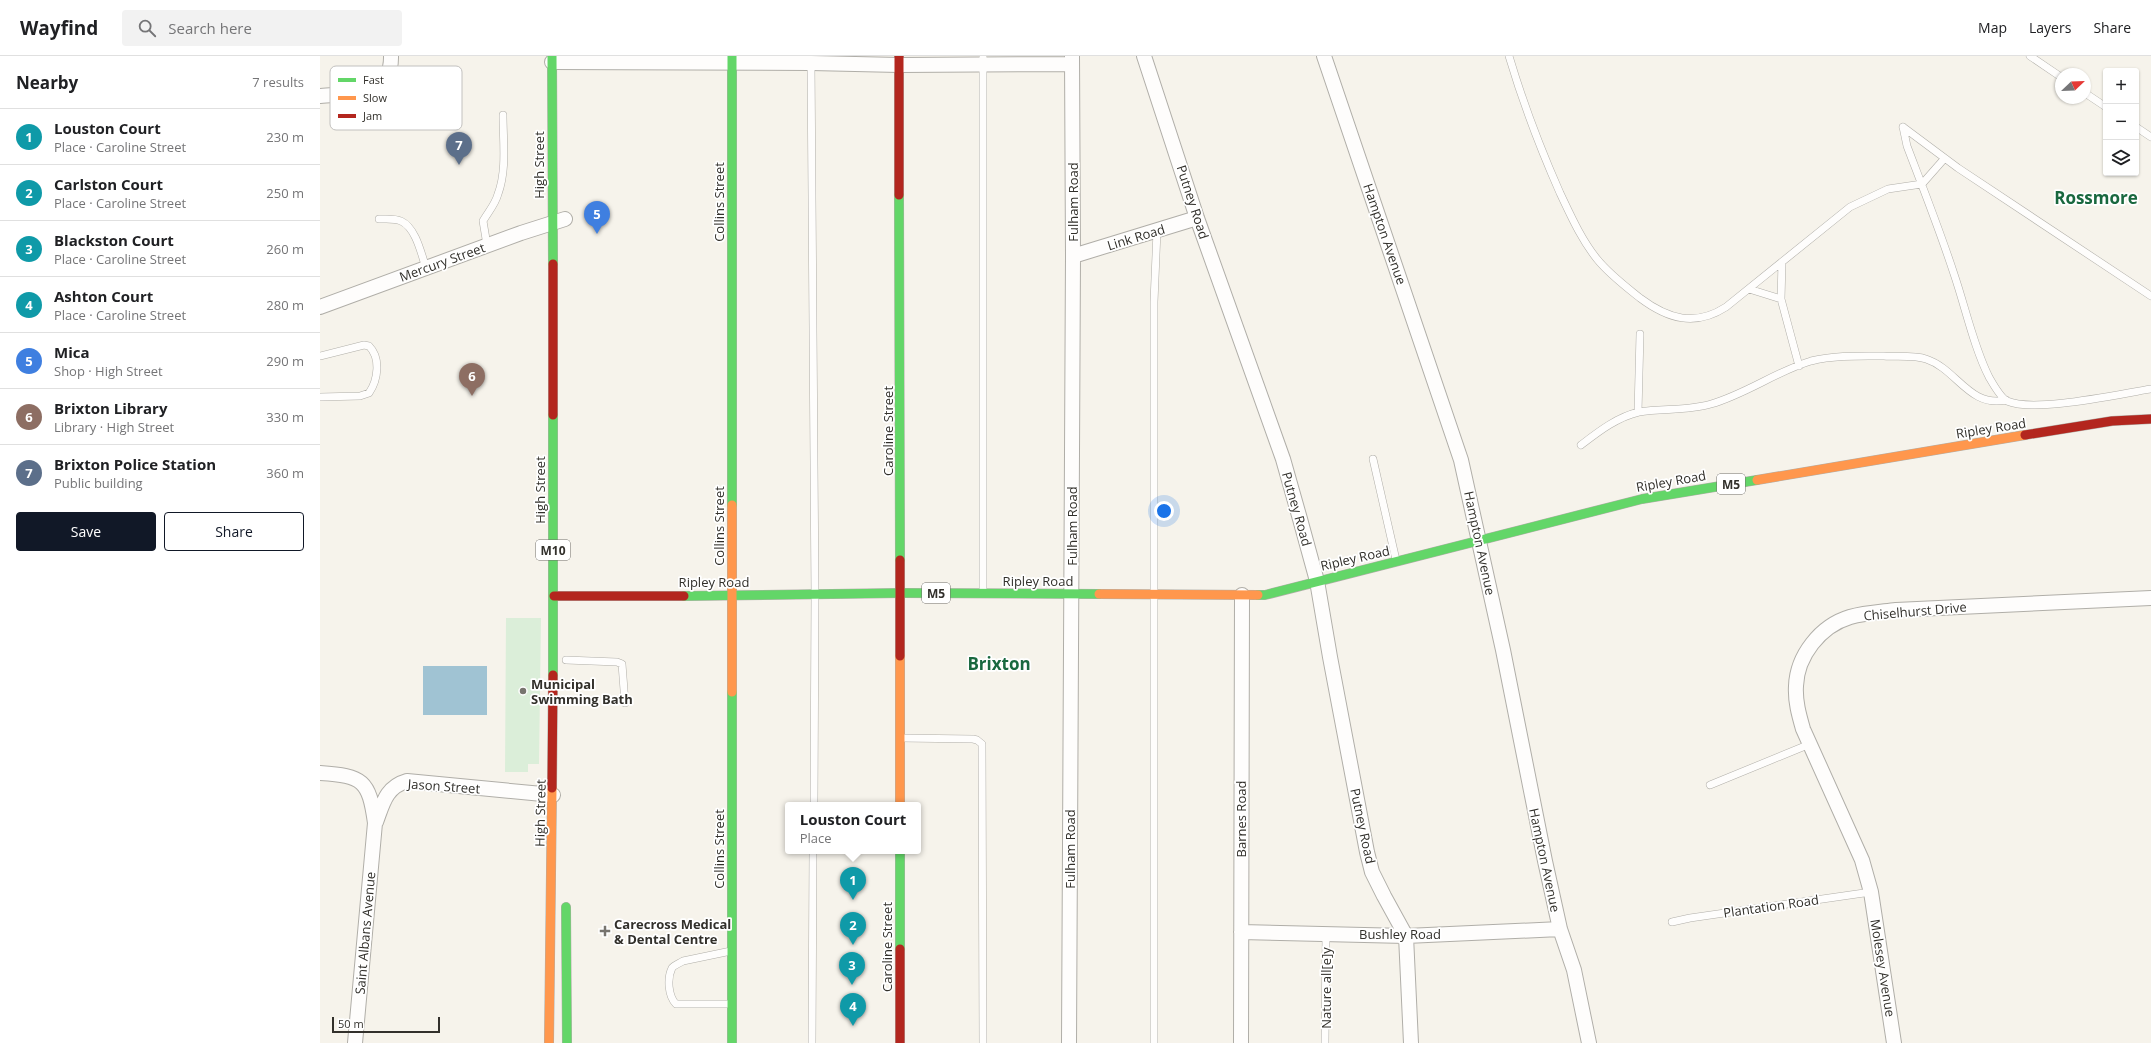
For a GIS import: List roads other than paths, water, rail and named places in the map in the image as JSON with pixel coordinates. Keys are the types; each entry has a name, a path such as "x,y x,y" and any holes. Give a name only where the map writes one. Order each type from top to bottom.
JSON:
{"main road":[{"name":"Collins Street","path":"732,59 732,1043"},
{"name":"High Street","path":"550,1043 554,596 562,219 560,61"},
{"name":"Caroline Street","path":"899,61 901,593 900,802"},
{"name":"Ripley Road","path":"554,596 815,595 901,593 1242,595 1279,592 1317,581 1642,499 2080,426 2112,421 2151,419"},
{"path":"566,583 566,609"},
{"name":"Caroline Street","path":"900,854 900,1043"},
{"path":"566,900 566,1043"}],"street":[{"path":"390,66 391,56"},
{"name":"Putney Road","path":"1144,56 1197,218 1282,459 1317,581 1330,657 1372,872 1406,936 1411,1043"},
{"name":"Hampton Avenue","path":"1324,56 1445,407 1461,460 1560,929 1574,970 1589,1043"},
{"path":"560,61 732,59 811,63 1072,60"},
{"name":"Fulham Road","path":"1069,1043 1072,594 1072,60"},
{"path":"320,96 330,95"},
{"name":"Link Road","path":"1073,256 1197,218"},
{"name":"Mercury Street","path":"320,307 562,219"},
{"name":"Barnes Road","path":"1241,1043 1242,595"},
{"name":"Chiselhurst Drive","path":"1871,892 1862,860 1810,744 1796,707 1796,686 1799,668 1811,644 1820,634 1838,622 1849,618 1896,610 2151,598"},
{"path":"320,773 344,774 358,779 367,788 372,802 375,823"},
{"name":"Jason Street","path":"375,823 386,795 397,784 406,781 553,796"},
{"name":"Saint Albans Avenue","path":"355,1043 375,823"},
{"name":"Molesey Avenue","path":"1871,892 1894,1043"},
{"name":"Bushley Road","path":"1241,932 1326,932 1406,936 1560,929"}],"lane":[{"path":"1509,56 1530,119 1576,228 1597,259 1613,276 1650,305 1665,313 1690,319 1713,315 1749,289 1850,207 1888,189 1922,184 1944,159"},
{"path":"2030,56 2055,73"},
{"path":"983,60 983,594"},
{"path":"811,63 815,595 814,802"},
{"path":"2091,97 2103,105"},
{"path":"487,245 483,221 493,207 499,193 503,168 503,115"},
{"path":"2006,400 1995,387 1982,360 1922,184 1907,146 1903,126 1944,159 2151,296"},
{"path":"2139,129 2151,137"},
{"path":"379,219 400,220 408,225 413,231 426,268"},
{"path":"1154,1043 1154,310 1157,231"},
{"path":"1782,262 1781,299 1799,366"},
{"path":"1749,289 1781,299"},
{"path":"1638,412 1640,334"},
{"path":"320,356 364,345 369,346 376,357 376,378 369,393 360,396 320,397"},
{"path":"1581,445 1613,423 1638,412 1710,404 1739,394 1799,366 1829,358 1861,356 1926,359 1938,365 1973,394 1986,401 1997,402 2006,400 2029,406 2042,406 2151,389"},
{"path":"1373,459 1396,562"},
{"path":"566,660 617,662 622,664 625,703"},
{"path":"901,738 973,739 982,744 983,1043"},
{"path":"1710,785 1810,744"},
{"path":"812,1043 813,854"},
{"name":"Plantation Road","path":"1672,922 1690,918 1871,892"},
{"name":"Nature all[e]y","path":"1325,1043 1326,932"},
{"path":"732,951 683,961 677,964 672,968 669,991 671,998 676,1004 732,1004"}],"water":[{"path":"423,666 487,666 487,715 423,715"}],"place":[{"name":"Brixton Police Station","path":"459,165"},
{"name":"Mica","path":"597,234"},
{"name":"Brixton Library","path":"472,396"},
{"name":"Municipal Swimming Bath","path":"523,691"},
{"name":"Louston Court","path":"853,900"},
{"name":"Carecross Medical & Dental Centre","path":"605,931"},
{"name":"Carlston Court","path":"853,945"},
{"name":"Blackston Court","path":"852,985"},
{"name":"Ashton Court","path":"853,1026"}],"district":[{"name":"Rossmore","path":"2096,197"},
{"name":"Brixton","path":"999,663"}]}
